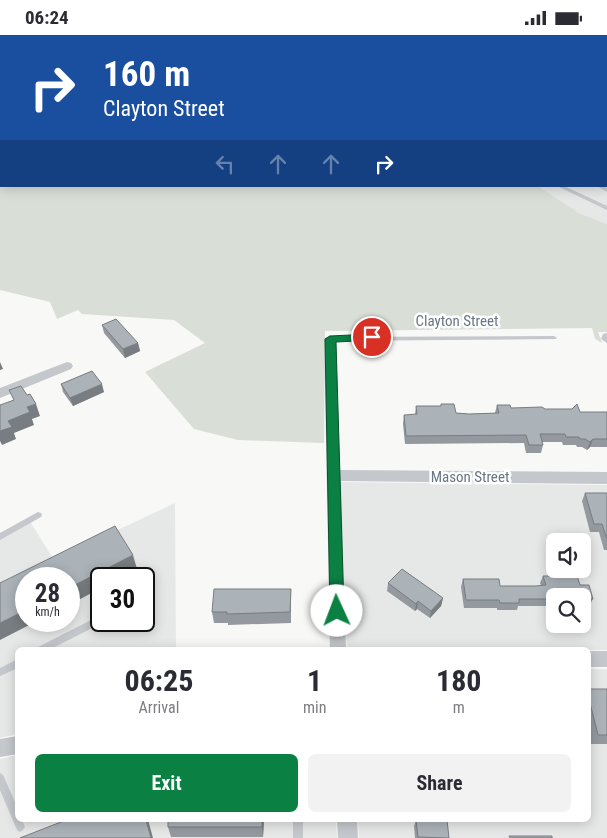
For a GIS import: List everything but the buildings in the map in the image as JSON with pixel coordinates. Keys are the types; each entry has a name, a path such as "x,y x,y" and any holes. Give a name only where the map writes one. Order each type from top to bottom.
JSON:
{"street":[{"path":"330,339 338,647"},
{"path":"0,393 67,367"},
{"name":"Mason Street","path":"332,475 607,478"},
{"path":"591,659 607,659"},
{"path":"0,748 15,746"},
{"path":"347,822 348,838"}],"lane":[{"path":"561,187 607,208"},
{"path":"572,192 579,187"},
{"name":"Clayton Street","path":"330,339 554,338"},
{"path":"0,537 38,515"},
{"path":"51,647 90,625"},
{"path":"0,672 15,664"},
{"path":"1,784 15,816"},
{"path":"18,822 20,827"},
{"path":"298,822 298,838"}],"shaded area":[{"path":"0,187 540,187 579,213 607,224 607,332 598,332 602,343 595,339 592,328 325,331 324,443 238,440 194,429 145,372 205,343 174,320 82,314 78,310 57,319 50,302 0,290"},
{"path":"540,187 607,187 607,224 579,213"},
{"path":"340,482 607,485 607,650 591,650 591,647 347,647"},
{"path":"175,503 176,647 15,647 15,734 0,738 0,533 29,520 54,560"},
{"path":"591,669 607,669 607,838 359,838 358,822 591,822"},
{"path":"15,755 15,822 336,822 337,838 0,838 0,759"}],"route":[{"path":"337,611 330,339 372,337"}]}
